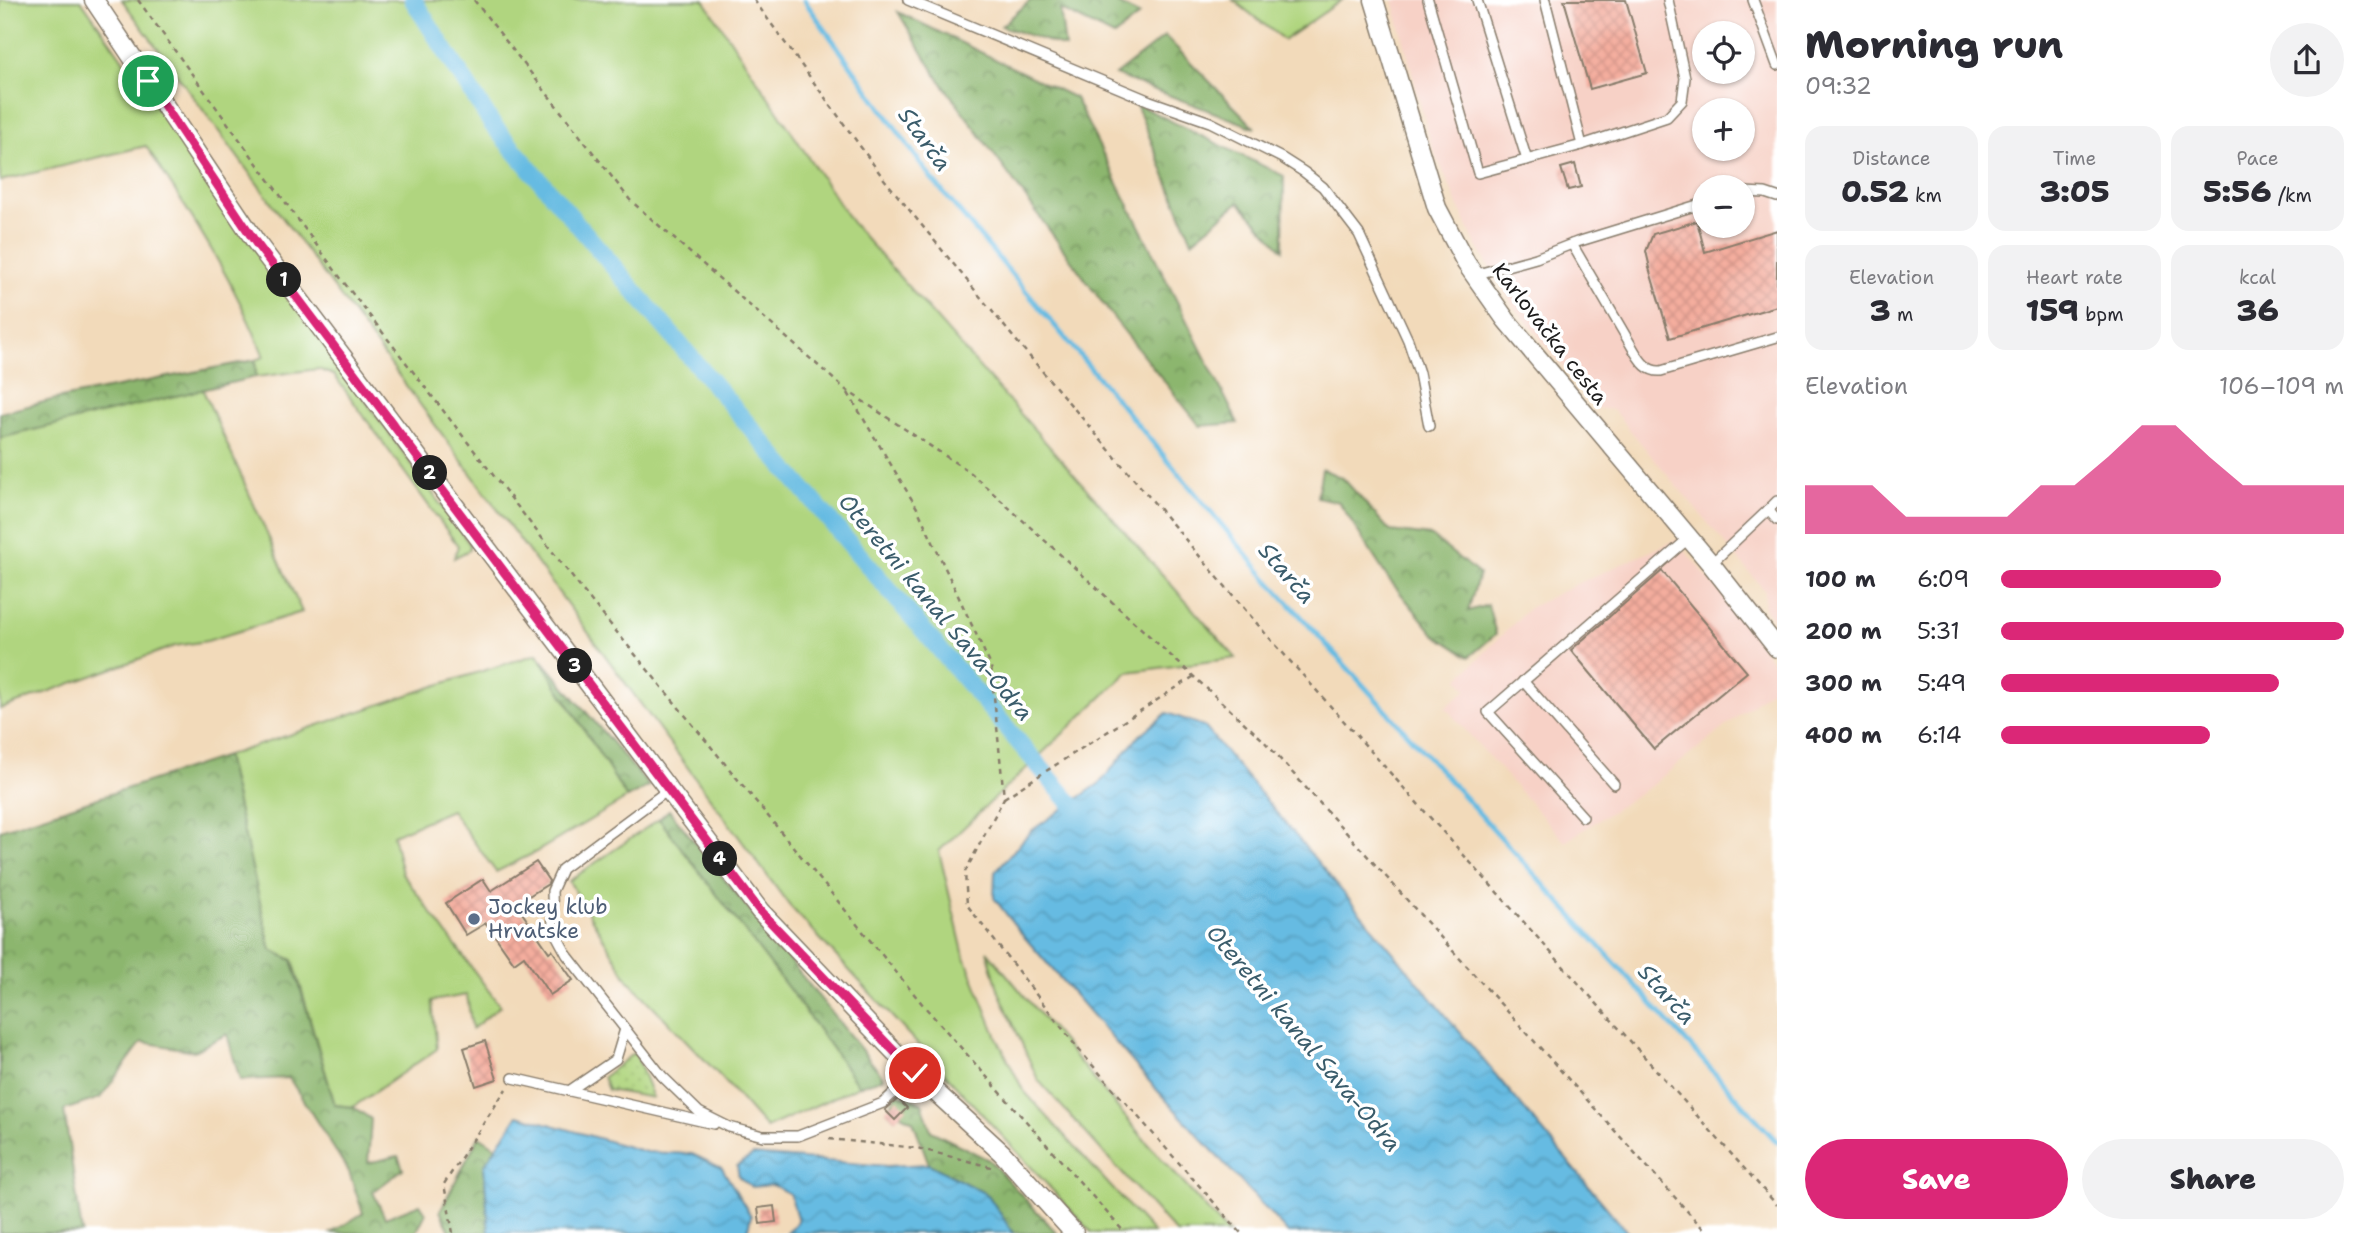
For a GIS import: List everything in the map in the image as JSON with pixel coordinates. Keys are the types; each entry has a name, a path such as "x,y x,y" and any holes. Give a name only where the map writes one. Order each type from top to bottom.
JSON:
{"street":[{"path":"94,0 256,243 760,911 915,1073 1002,1153 1074,1233"},
{"name":"Karlovačka cesta","path":"1374,0 1437,208 1474,275 1506,320 1711,564 1777,648"}],"lane":[{"path":"908,0 1150,101 1210,122 1282,158 1323,187 1359,234 1408,340 1419,373 1429,426"},
{"path":"1428,0 1478,173 1583,145 1667,117 1682,100 1685,78 1668,0"},
{"path":"1477,0 1527,160"},
{"path":"1545,0 1583,145"},
{"path":"1753,0 1777,65"},
{"path":"1755,193 1777,197"},
{"path":"1474,275 1536,258 1692,207"},
{"path":"1572,244 1635,352 1644,365 1654,371 1777,337"},
{"path":"1711,564 1777,501"},
{"path":"1768,510 1777,520"},
{"path":"1583,817 1488,712 1689,538"},
{"path":"1523,681 1614,784"},
{"path":"668,790 562,869 552,891 553,929 567,955 662,1076 699,1112 729,1127"},
{"path":"569,1091 616,1059 625,1029"},
{"path":"513,1078 763,1136 798,1136 883,1103 915,1073"}],"path":[{"path":"138,0 342,280 583,591 924,1006 1125,1233"},
{"path":"474,0 630,200 846,390 971,473 1262,739 1707,1233"},
{"path":"754,0 884,179 1023,348 1265,633 1777,1205"},
{"path":"846,390 917,508 991,666 1004,798"},
{"path":"1194,677 1004,798 965,872 967,905 1079,1050 1241,1233"},
{"path":"453,1233 444,1184 513,1078"},
{"path":"798,1136 917,1149 998,1168"}],"shaded area":[{"path":"1393,0 1777,0 1777,624 1764,608 1765,591 1613,410 1596,408 1511,302 1474,241 1431,144"},
{"path":"1676,540 1742,619 1777,669 1777,685 1652,785 1565,842 1445,707 1467,690 1459,678 1529,608"}],"green space":[{"path":"0,0 81,0 243,231 470,545 469,550 454,558 458,546 334,375 318,369 256,377 255,360 264,357 252,328 211,248 146,146 0,181"},
{"path":"122,0 704,0 852,223 1236,658 1128,672 939,851 963,952 998,1040 1023,1090 1153,1233 1092,1233 789,905"},
{"path":"1031,0 1111,0 1140,15 1114,36 1060,9 1065,47 1001,26"},
{"path":"1233,0 1342,0 1284,40"},
{"path":"898,12 1075,98 1238,423 1200,426 1112,316 936,75"},
{"path":"1165,36 1255,128 1115,75"},
{"path":"1136,104 1284,176 1283,250 1239,202 1192,241"},
{"path":"255,360 256,377 0,438 0,413 56,399"},
{"path":"202,388 302,612 207,641 175,646 0,709 0,438"},
{"path":"1322,469 1343,478 1390,531 1431,536 1479,574 1468,611 1488,605 1496,634 1469,657 1434,634 1387,577 1339,502 1317,497"},
{"path":"537,654 627,798 536,852 496,872 451,810 393,835 402,873 500,1006 472,1029 467,995 432,1001 437,1049 353,1107 335,1105 293,960 271,950 226,756"},
{"path":"537,654 649,786 627,798"},
{"path":"226,756 271,950 292,960 335,1105 353,1107 371,1119 368,1163 398,1156 403,1169 373,1192 385,1218 420,1204 426,1213 416,1233 331,1233 363,1213 349,1172 289,1078 240,1080 227,1034 194,1051 142,1042 100,1098 64,1110 82,1233 0,1233 0,830"},
{"path":"669,810 884,1078 859,1086 789,989 659,819"},
{"path":"659,819 789,989 859,1086 766,1128 629,981 569,881"},
{"path":"987,951 1143,1138 1228,1233 1176,1233 1038,1080 999,992"},
{"path":"635,1052 653,1098 608,1090 603,1077"},
{"path":"897,1093 922,1103 931,1131 989,1160 1057,1233 1013,1233 988,1195 929,1164 913,1121 889,1109"},
{"path":"479,1136 496,1147 484,1166 489,1233 451,1233 440,1211"}],"water":[{"path":"1167,713 1204,726 1628,1233 1288,1233 1156,1089 1020,932 994,898 995,872 1031,831 1100,783 1138,737"},
{"path":"518,1115 646,1152 692,1154 722,1168 751,1216 747,1233 489,1233 484,1166"},
{"path":"753,1155 887,1166 929,1164 988,1195 1013,1233 787,1233 798,1221 790,1194 773,1185 752,1187 739,1177 737,1166"}],"building":[{"path":"1564,0 1626,0 1647,73 1590,89"},
{"path":"1575,164 1581,187 1568,190 1561,168"},
{"path":"1692,222 1692,238 1701,238 1705,252 1777,230 1777,306 1670,338 1646,251 1653,234"},
{"path":"1662,571 1747,672 1654,749 1571,650"},
{"path":"536,862 549,881 548,884 516,904 549,952 552,950 573,980 550,995 524,956 514,963 486,923 466,935 446,903 483,879 491,891"},
{"path":"485,1041 497,1079 476,1086 464,1048"},
{"path":"898,1099 907,1108 895,1120 885,1110"},
{"path":"774,1206 776,1222 760,1224 758,1208"}],"waterway":[{"name":"Oteretni kanal Sava-Odra","path":"413,0 492,124 1085,820"},
{"name":"Starča","path":"804,0 932,179 1267,579 1777,1142"}],"place":[{"name":"Jockey klub Hrvatske","path":"474,919"}],"route":[{"path":"148,81 256,243 760,911 915,1073"}]}
